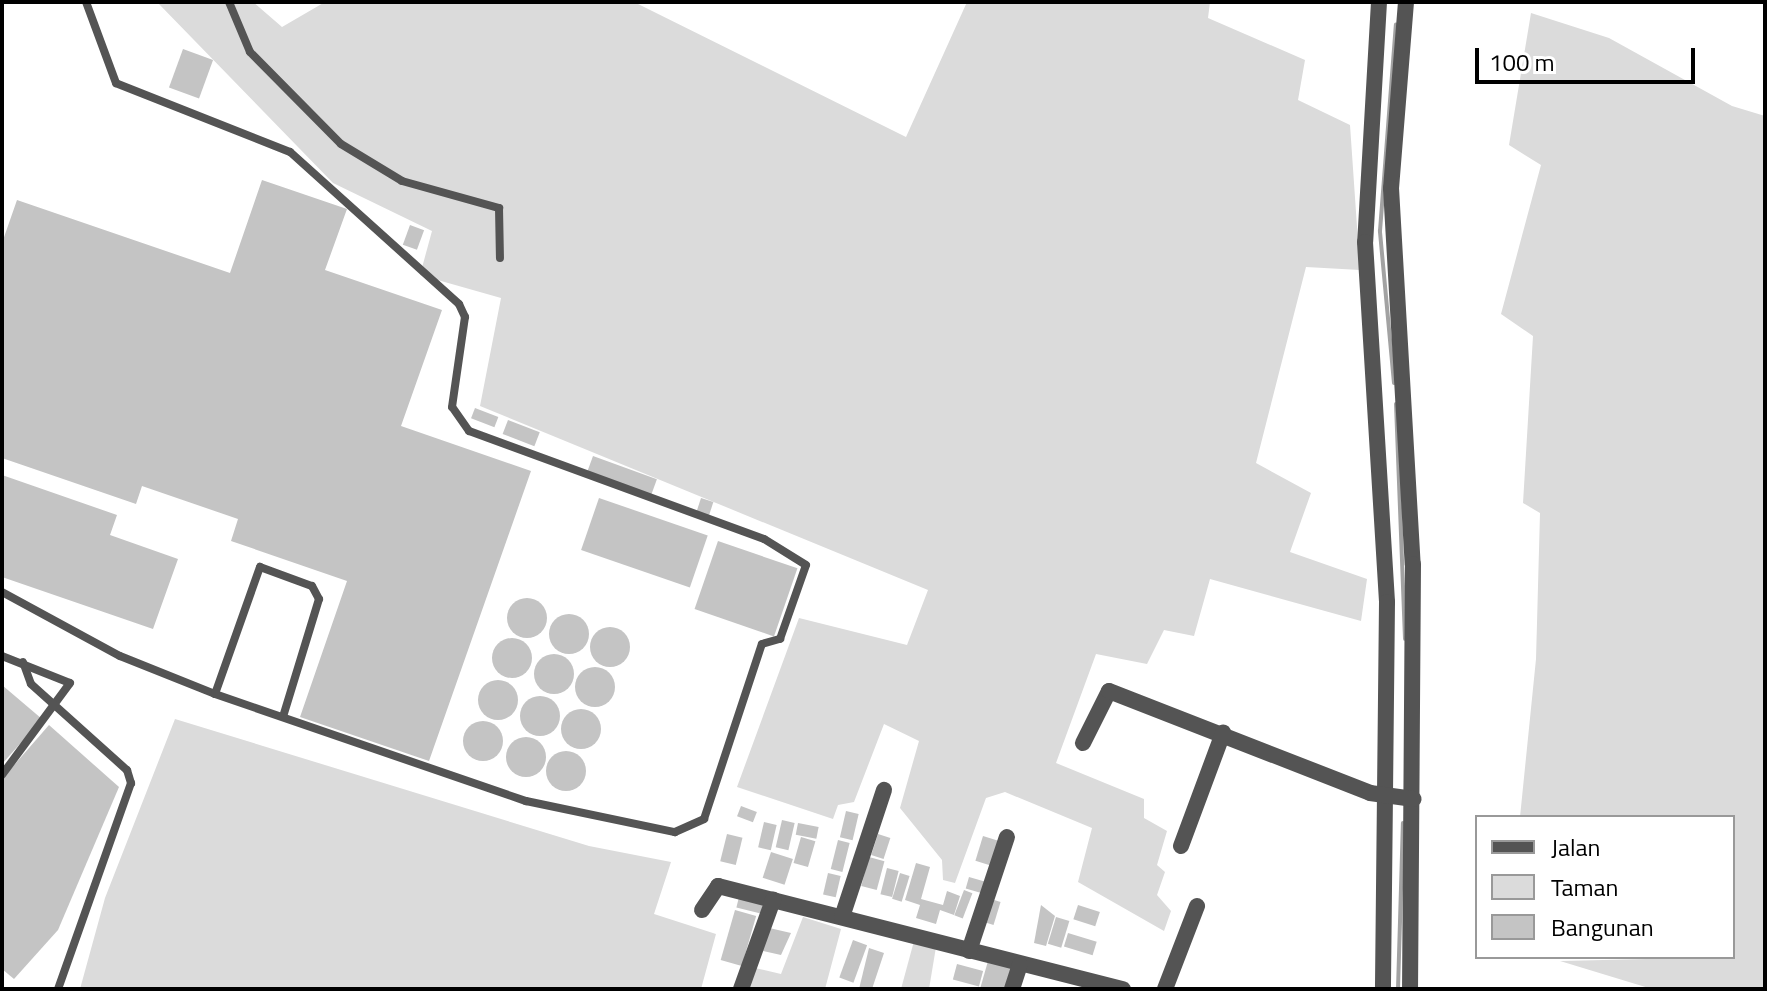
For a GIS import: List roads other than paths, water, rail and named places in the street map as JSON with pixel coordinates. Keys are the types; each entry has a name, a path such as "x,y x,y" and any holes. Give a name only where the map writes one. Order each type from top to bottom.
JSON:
{"street":[{"path":"1379,2 1378,182 1400,711 1410,799 1410,989"},
{"path":"1383,989 1386,796 1400,711 1413,564 1378,182 1406,2"},
{"path":"1083,743 1109,691 1386,796 1410,799"},
{"path":"1181,846 1223,733"},
{"path":"842,917 884,790"},
{"path":"969,951 1007,837"},
{"path":"702,910 716,886 1123,989"},
{"path":"741,989 773,900"},
{"path":"1165,989 1197,906"},
{"path":"1012,989 1020,965"}],"lane":[{"path":"2,592 86,639 215,694 540,805 686,832 704,819 762,644 780,639 806,565 764,539 469,431 452,407 465,317 459,304 290,152 116,83 86,2"},
{"path":"229,2 250,52 341,144 402,181 499,208 500,258"},
{"path":"215,694 260,567 312,586 319,599 283,717"},
{"path":"2,656 68,679 56,706 2,775"},
{"path":"23,662 31,684 127,770 131,783 58,989"}],"waterway":[{"path":"1394,383 1380,231 1396,25"},
{"path":"1396,404 1405,639"},
{"path":"1398,989 1403,823"}]}
